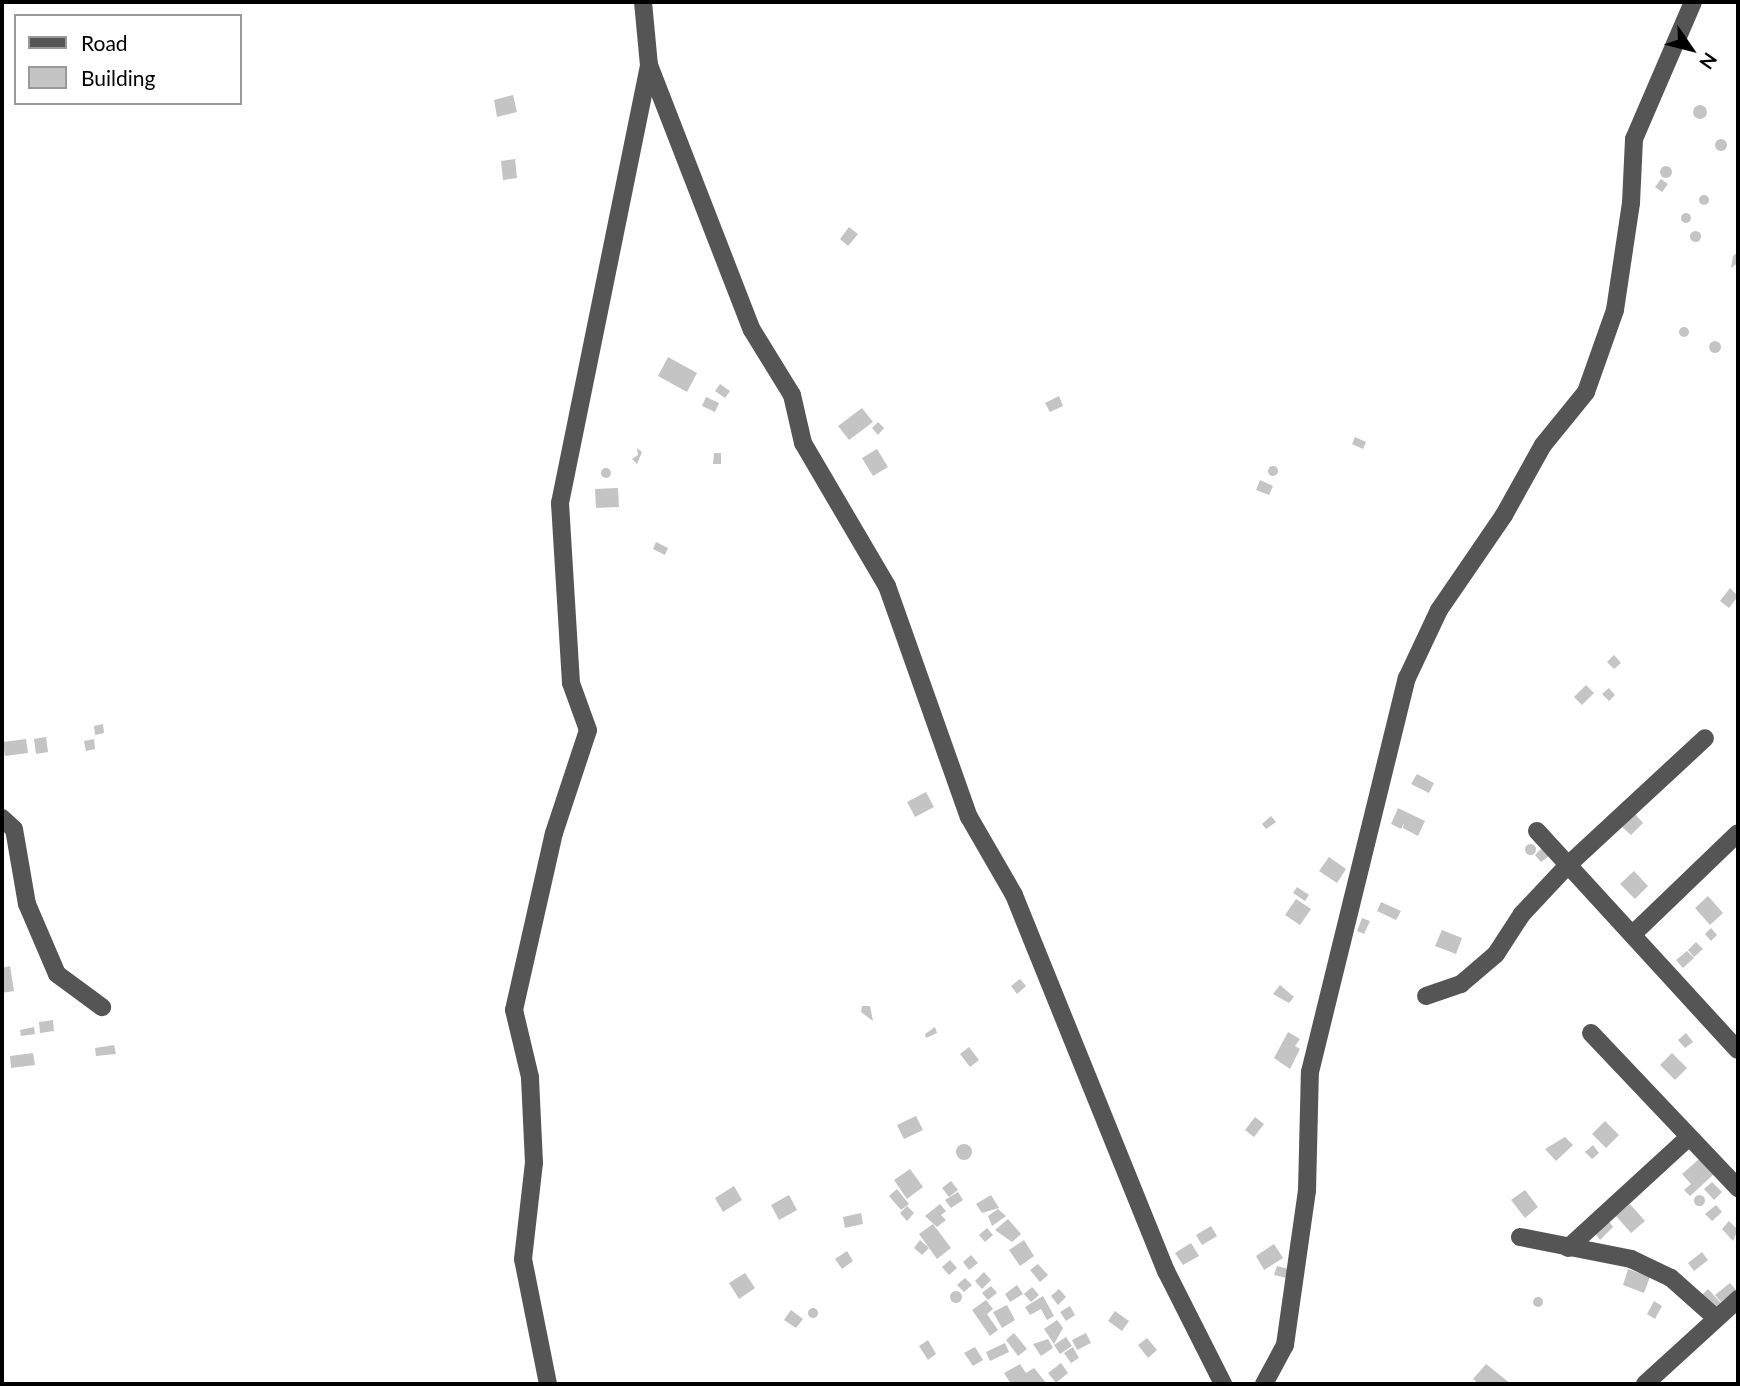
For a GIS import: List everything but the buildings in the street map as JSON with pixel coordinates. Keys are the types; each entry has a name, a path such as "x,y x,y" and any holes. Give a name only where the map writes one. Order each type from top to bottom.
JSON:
{"street":[{"path":"643,2 649,65 752,330 792,395 803,443 887,586 969,817 1014,895 1166,1271 1223,1384"},
{"path":"1264,1384 1287,1332 1307,1191 1310,1072 1407,678 1439,610 1504,514 1543,445 1586,392 1615,310 1631,202 1634,139 1693,2"},
{"path":"548,1384 523,1259 534,1164 530,1077 514,1010 554,833 589,730 571,683 560,503 649,65"},
{"path":"1426,996 1461,984 1496,954 1522,914 1567,866 1705,738"},
{"path":"2,818 14,829 27,904 57,974 102,1007"},
{"path":"1536,831 1738,1050"},
{"path":"1634,933 1738,833"},
{"path":"1591,1032 1738,1188"},
{"path":"1568,1248 1689,1137"},
{"path":"1520,1237 1631,1259 1662,1273 1716,1317"},
{"path":"1645,1384 1689,1348 1716,1317 1738,1299"}]}
